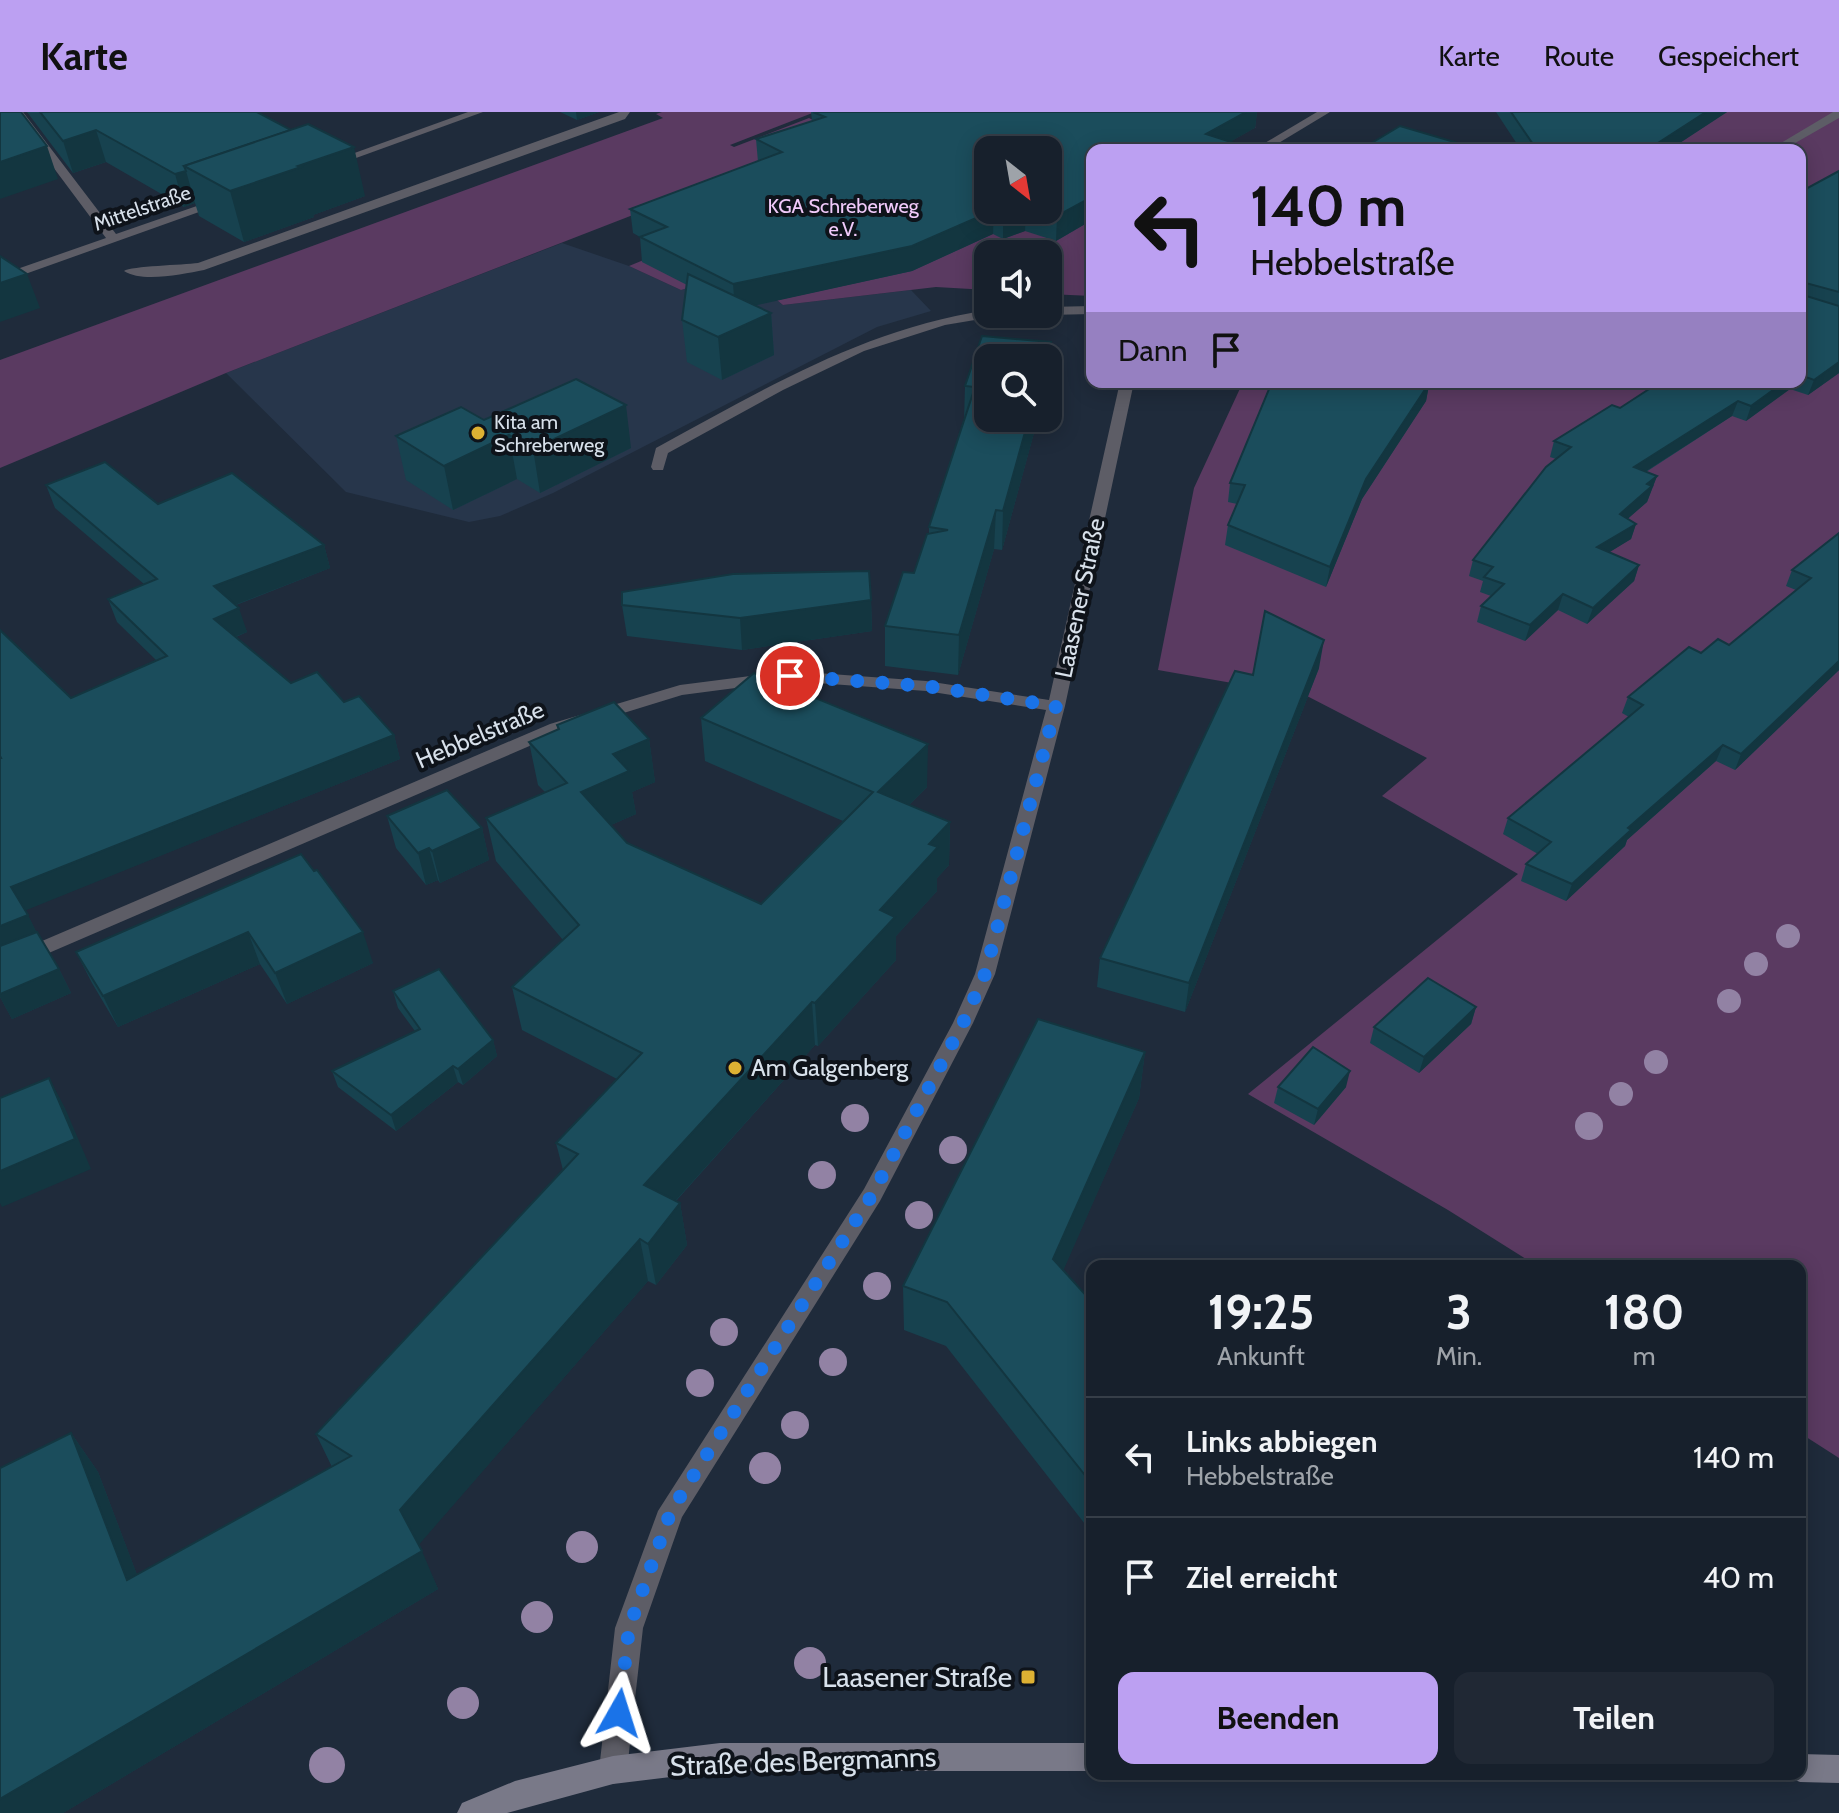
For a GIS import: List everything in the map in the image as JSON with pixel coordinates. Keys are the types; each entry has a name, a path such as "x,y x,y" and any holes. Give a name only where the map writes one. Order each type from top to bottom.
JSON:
{"main road":[{"name":"Straße des Bergmanns","path":"472,1813 515,1795 613,1770 720,1757 1086,1757"},
{"path":"1806,1768 1839,1769"}],"street":[{"path":"17,112 114,240"},
{"path":"317,168 478,112"},
{"path":"130,271 158,272 200,267 602,124 621,117 625,112"},
{"path":"1269,144 1325,112"},
{"path":"1785,144 1839,113"},
{"name":"Mittelstraße","path":"0,279 230,199"},
{"path":"1062,311 1086,310"},
{"path":"658,467 661,451 854,350 919,325 974,316"},
{"name":"Laasener Straße","path":"613,1770 629,1628 671,1511 872,1195 963,1023 985,974 1056,706 1126,388"},
{"name":"Hebbelstraße","path":"0,967 556,728 680,690 790,676 926,686 1056,706"}],"shaded area":[{"name":"Kita am Schreberweg","path":"562,243 629,266 681,290 742,272 783,305 911,290 931,311 877,327 553,493 500,516 469,522 346,492 226,373"}],"green space":[{"name":"KGA Schreberweg e.V.","path":"815,112 730,145 734,147 809,118 974,203 974,224 1062,224 1062,149 1204,112 1256,127 1226,144 1086,144 1086,296 1062,295 1062,240 974,240 974,289 936,287 783,305 742,272 681,290 629,266 763,211 705,187 226,373 0,468 0,360 663,118 656,114"},
{"path":"1590,112 1839,112 1839,1458 1806,1437 1806,1260 1527,1260 1448,1210 1248,1094 1518,874 1382,796 1427,758 1307,696 1158,670 1194,488 1240,388 1806,388 1806,144 1545,144"}],"building":[{"path":"0,112 21,112 47,146 0,162"},
{"path":"40,112 257,112 291,130 184,166 186,171 175,174 96,130 63,141"},
{"path":"813,112 1246,112 1206,134 1237,144 1086,144 1086,200 1062,213 1062,136 974,136 974,219 912,246 733,284 640,237 667,227 630,209 782,152 756,139 825,117"},
{"path":"1511,112 1706,112 1656,144 1533,144"},
{"path":"308,124 354,147 230,191 184,166"},
{"path":"1400,126 1461,144 1370,144"},
{"path":"1839,171 1839,292 1806,283 1806,189"},
{"path":"0,256 27,274 0,283"},
{"path":"688,274 771,313 718,337 682,320"},
{"path":"1806,296 1839,306 1839,362 1814,380 1806,377"},
{"path":"982,336 1051,342 1050,344 979,344"},
{"path":"974,360 974,387 965,386"},
{"path":"576,379 626,405 533,449 509,435 444,466 396,436 461,407 484,420"},
{"path":"1270,388 1426,388 1366,479 1330,567 1228,525 1245,485 1230,483"},
{"path":"1651,388 1776,388 1751,406 1738,401 1634,467 1657,476 1647,484 1652,486 1620,514 1636,524 1597,547 1639,565 1593,608 1563,594 1530,625 1481,606 1504,584 1484,577 1493,567 1473,560 1546,467 1571,447 1554,441 1612,405 1620,408"},
{"path":"974,390 974,432 1025,432 1003,511 996,510 959,635 885,626 903,572 914,573 927,534 948,530 929,527"},
{"path":"105,462 158,504 232,473 324,545 214,586 239,608 214,619 291,683 317,672 344,702 359,696 394,735 11,887 28,915 0,926 0,630 71,698 167,656 108,599 157,579 46,485"},
{"path":"1839,533 1839,661 1741,754 1723,745 1628,828 1631,830 1572,884 1526,864 1551,842 1508,818 1643,705 1628,697 1689,647 1701,653 1718,639 1729,645 1811,578 1792,570"},
{"path":"869,571 871,600 740,618 622,605 622,592 733,574"},
{"path":"1265,611 1324,640 1189,983 1100,958 1235,671 1253,675"},
{"path":"754,673 928,744 878,792 950,822 929,844 938,847 880,910 895,917 815,1003 812,1002 644,1185 680,1203 648,1244 640,1239 400,1510 422,1551 0,1799 0,1468 71,1433 127,1580 351,1456 316,1434 578,1154 556,1143 642,1053 512,987 579,925 486,818 567,783 529,742 559,729 557,725 614,702 649,739 613,754 629,771 581,792 627,843 761,904 873,792 701,718"},
{"path":"447,790 482,828 432,851 429,848 418,853 387,816"},
{"path":"301,854 314,871 317,870 363,932 275,973 248,932 103,996 76,952"},
{"path":"37,932 59,969 0,994 0,946"},
{"path":"439,969 493,1040 458,1069 453,1066 391,1115 332,1071 420,1029 393,991"},
{"path":"1428,978 1476,1007 1424,1057 1374,1027"},
{"path":"1038,1019 1145,1052 1053,1259 1086,1295 1086,1476 947,1302 903,1286"},
{"path":"1313,1047 1350,1071 1318,1109 1278,1087"},
{"path":"49,1078 75,1139 0,1171 0,1098"}],"place":[{"name":"Kita am Schreberweg","path":"478,433"},
{"name":"Am Galgenberg","path":"735,1068"},
{"name":"Laasener Straße","path":"1028,1677"}],"route":[{"path":"619,1713 629,1628 671,1511 872,1195 963,1023 985,974 1056,706 926,686 790,676"}]}
